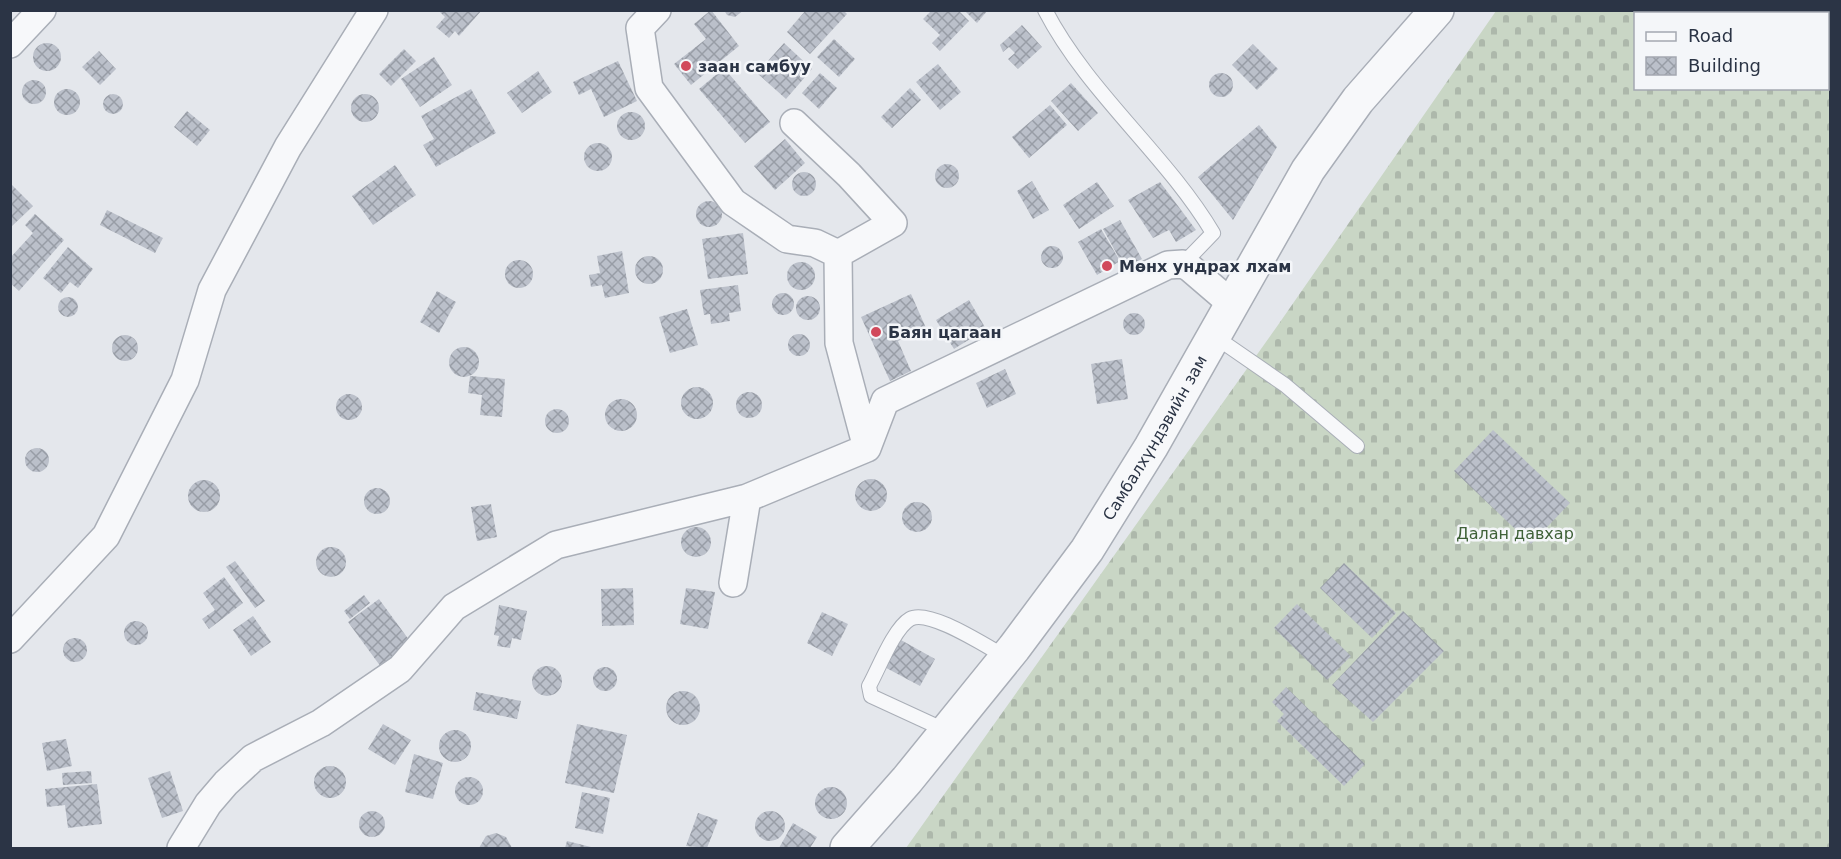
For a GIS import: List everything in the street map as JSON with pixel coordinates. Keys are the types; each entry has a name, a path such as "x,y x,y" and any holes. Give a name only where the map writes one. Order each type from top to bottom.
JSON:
{"street":[{"path":"10,44 42,10"},
{"path":"10,639 106,536 185,380 212,290 288,147 374,10"},
{"path":"657,10 640,28 649,88 733,202 787,239 815,243 837,254"},
{"name":"Самбалхүндэвийн зам","path":"848,849 1006,657 1093,540 1214,336 1308,170 1358,100 1437,10"},
{"path":"794,123 849,175 893,224 837,254"},
{"path":"837,254 839,343 867,448"},
{"path":"181,849 208,804 226,783 253,758 321,723 400,669 454,607 556,545 747,498 867,448 885,401 1168,264 1183,264 1232,304"},
{"path":"733,584 747,498"}],"lane":[{"path":"1045,10 1058,35 1124,120 1191,197 1213,233 1183,264"},
{"path":"1214,336 1285,385 1357,446"},
{"path":"947,731 871,696 870,686 897,632 908,620 917,616 938,620 1006,657"}],"green space":[{"name":"Далан давхар","path":"1496,11 1830,11 1830,848 906,848 1278,325"}],"building":[{"path":"442,10 482,10 459,36 455,31 449,38 436,27 445,17 440,12"},
{"path":"711,10 739,46 691,85 674,64 706,39 694,24"},
{"path":"724,10 744,10 735,17 727,15"},
{"path":"806,10 843,10 847,14 810,54 787,32"},
{"path":"932,10 958,10 969,21 940,51 932,43 940,35 923,19"},
{"path":"964,10 988,10 977,23"},
{"path":"1022,25 1042,47 1018,69 1008,59 1015,53 1009,47 1003,52 1000,45"},
{"path":"834,39 855,59 839,77 817,57"},
{"path":"47,43 57,47 61,57 57,67 47,71 37,67 33,57 37,47"},
{"path":"784,43 812,69 786,99 757,73"},
{"path":"1253,44 1278,69 1257,90 1232,65"},
{"path":"404,49 416,61 391,86 379,74"},
{"path":"99,51 116,69 100,85 82,67"},
{"path":"434,57 452,85 420,107 401,79"},
{"path":"618,61 637,101 604,117 591,89 579,95 573,82"},
{"path":"938,64 961,92 940,110 916,82"},
{"path":"724,68 770,122 745,143 699,89"},
{"path":"538,71 552,92 522,113 507,93"},
{"path":"820,73 837,88 819,109 802,93"},
{"path":"1221,73 1230,76 1233,85 1230,94 1221,97 1212,94 1209,85 1212,76"},
{"path":"34,80 43,83 46,92 43,101 34,104 25,101 22,92 25,83"},
{"path":"1071,83 1098,113 1078,131 1051,101"},
{"path":"910,88 921,100 892,128 881,117"},
{"path":"67,89 76,93 80,102 76,111 67,115 58,111 54,102 58,93"},
{"path":"471,89 496,133 436,167 423,145 434,139 421,116"},
{"path":"113,94 120,97 123,104 120,111 113,114 106,111 103,104 106,97"},
{"path":"365,94 375,98 379,108 375,118 365,122 355,118 351,108 355,98"},
{"path":"1050,105 1067,125 1029,158 1012,137"},
{"path":"187,111 210,130 197,146 174,127"},
{"path":"631,112 641,116 645,126 641,136 631,140 621,136 617,126 621,116"},
{"path":"1259,125 1277,147 1233,220 1198,177"},
{"path":"785,139 805,163 775,190 754,166"},
{"path":"598,143 608,147 612,157 608,167 598,171 588,167 584,157 588,147"},
{"path":"947,164 956,167 959,176 956,185 947,188 938,185 935,176 938,167"},
{"path":"395,165 416,195 373,225 352,196"},
{"path":"804,172 812,176 816,184 812,192 804,196 796,192 792,184 796,176"},
{"path":"1032,181 1049,210 1033,219 1017,191"},
{"path":"1097,182 1114,206 1079,229 1063,205"},
{"path":"1160,182 1196,230 1176,242 1169,230 1153,238 1128,200"},
{"path":"10,183 33,206 10,228"},
{"path":"709,201 718,205 722,214 718,223 709,227 700,223 696,214 700,205"},
{"path":"107,210 163,238 155,253 100,225"},
{"path":"35,214 64,240 19,291 10,283 10,258 33,233 25,225"},
{"path":"1120,220 1142,259 1125,269 1103,229"},
{"path":"1101,229 1120,261 1097,275 1078,242"},
{"path":"743,233 748,274 708,279 702,239"},
{"path":"1052,246 1060,249 1063,257 1060,265 1052,268 1044,265 1041,257 1044,249"},
{"path":"68,247 93,269 78,288 70,282 61,293 43,278"},
{"path":"622,251 629,293 605,298 602,285 591,287 589,275 600,273 597,256"},
{"path":"649,256 659,260 663,270 659,280 649,284 639,280 635,270 639,260"},
{"path":"519,260 529,264 533,274 529,284 519,288 509,284 505,274 509,264"},
{"path":"801,262 811,266 815,276 811,286 801,290 791,286 787,276 791,266"},
{"path":"738,285 741,311 729,313 730,321 711,324 710,314 704,315 700,290"},
{"path":"437,291 456,302 439,333 420,322"},
{"path":"779,293 787,293 794,300 794,308 787,315 779,315 772,308 772,300"},
{"path":"911,294 926,328 898,341 911,371 890,381 861,317"},
{"path":"808,296 817,299 820,308 817,317 808,320 799,317 796,308 799,299"},
{"path":"64,297 72,297 78,303 78,311 72,317 64,317 58,311 58,303"},
{"path":"969,300 986,329 954,349 936,320"},
{"path":"687,309 698,345 670,353 659,317"},
{"path":"1134,313 1142,316 1145,324 1142,332 1134,335 1126,332 1123,324 1126,316"},
{"path":"795,334 803,334 810,341 810,349 803,356 795,356 788,349 788,341"},
{"path":"125,335 134,339 138,348 134,357 125,361 116,357 112,348 116,339"},
{"path":"464,347 470,348 478,356 478,368 470,376 464,377 458,376 450,368 449,362 450,356 458,348"},
{"path":"1122,359 1128,399 1097,404 1091,364"},
{"path":"1005,369 1016,394 987,408 976,383"},
{"path":"470,376 505,379 502,417 480,415 482,395 468,393"},
{"path":"697,387 708,392 713,403 708,414 697,419 686,414 681,403 686,392"},
{"path":"749,392 758,396 762,405 758,414 749,418 740,414 736,405 740,396"},
{"path":"349,394 358,398 362,407 358,416 349,420 340,416 336,407 340,398"},
{"path":"621,399 632,404 637,415 632,426 621,431 610,426 605,415 610,404"},
{"path":"557,409 566,412 569,421 566,430 557,433 548,430 545,421 548,412"},
{"path":"1493,430 1570,503 1531,544 1454,471"},
{"path":"37,448 45,452 49,460 45,468 37,472 29,468 25,460 29,452"},
{"path":"871,479 882,484 887,495 882,506 871,511 860,506 855,495 860,484"},
{"path":"204,480 215,485 220,496 215,507 204,512 193,507 188,496 193,485"},
{"path":"377,488 386,492 390,501 386,510 377,514 368,510 364,501 368,492"},
{"path":"917,502 923,503 931,511 931,523 923,531 917,532 911,531 903,523 902,517 903,511 911,503"},
{"path":"491,504 497,537 477,541 471,507"},
{"path":"696,527 702,528 710,536 710,548 702,556 696,557 690,556 682,548 681,542 682,536 690,528"},
{"path":"331,547 342,551 346,562 342,573 331,577 320,573 316,562 320,551"},
{"path":"235,561 265,601 255,608 226,567"},
{"path":"1344,563 1396,613 1372,638 1320,588"},
{"path":"224,577 243,603 209,629 202,619 215,610 203,593"},
{"path":"633,588 634,625 602,626 601,589"},
{"path":"686,588 715,592 708,629 680,624"},
{"path":"364,595 370,603 350,619 344,611"},
{"path":"379,599 412,644 381,667 348,622"},
{"path":"1297,604 1351,656 1327,680 1274,628"},
{"path":"499,605 527,611 521,640 512,638 510,648 497,646 499,636 494,635"},
{"path":"1403,611 1444,651 1373,722 1332,685"},
{"path":"822,612 848,624 832,656 807,643"},
{"path":"253,616 271,642 251,656 233,630"},
{"path":"136,621 145,624 148,633 145,642 136,645 127,642 124,633 127,624"},
{"path":"892,635 935,659 920,686 877,663"},
{"path":"75,638 83,642 87,650 83,658 75,662 67,658 63,650 67,642"},
{"path":"547,666 558,670 562,681 558,692 547,696 536,692 532,681 536,670"},
{"path":"600,667 610,667 617,674 617,684 610,691 600,691 593,684 593,674"},
{"path":"1286,687 1365,764 1344,786 1277,721 1284,714 1272,702"},
{"path":"683,691 695,696 700,708 695,720 683,725 671,720 666,708 671,696"},
{"path":"476,692 521,701 517,719 473,710"},
{"path":"383,724 411,740 395,765 368,749"},
{"path":"577,724 627,735 614,793 565,783"},
{"path":"455,730 466,735 471,746 466,757 455,762 444,757 439,746 444,735"},
{"path":"66,739 72,766 47,771 42,743"},
{"path":"414,754 443,763 433,799 405,792"},
{"path":"330,766 341,771 346,782 341,793 330,798 319,793 314,782 319,771"},
{"path":"91,771 92,783 63,785 62,773"},
{"path":"170,771 183,811 162,818 148,778"},
{"path":"469,777 479,781 483,791 479,801 469,805 459,801 455,791 459,781"},
{"path":"97,784 102,824 68,828 65,805 47,807 45,789"},
{"path":"831,787 842,792 847,803 842,814 831,819 820,814 815,803 820,792"},
{"path":"582,792 610,798 603,834 575,828"},
{"path":"372,811 381,815 385,824 381,833 372,837 363,833 359,824 363,815"},
{"path":"770,811 781,815 785,826 781,837 770,841 759,837 755,826 759,815"},
{"path":"698,813 718,820 707,848 686,846"},
{"path":"793,823 817,837 810,848 779,848"},
{"path":"496,833 506,837 512,848 479,848 486,836"},
{"path":"567,841 595,848 565,848"}],"place":[{"name":"заан самбуу","path":"686,66"},
{"name":"Мөнх ундрах лхам","path":"1107,266"},
{"name":"Баян цагаан","path":"876,332"}]}
